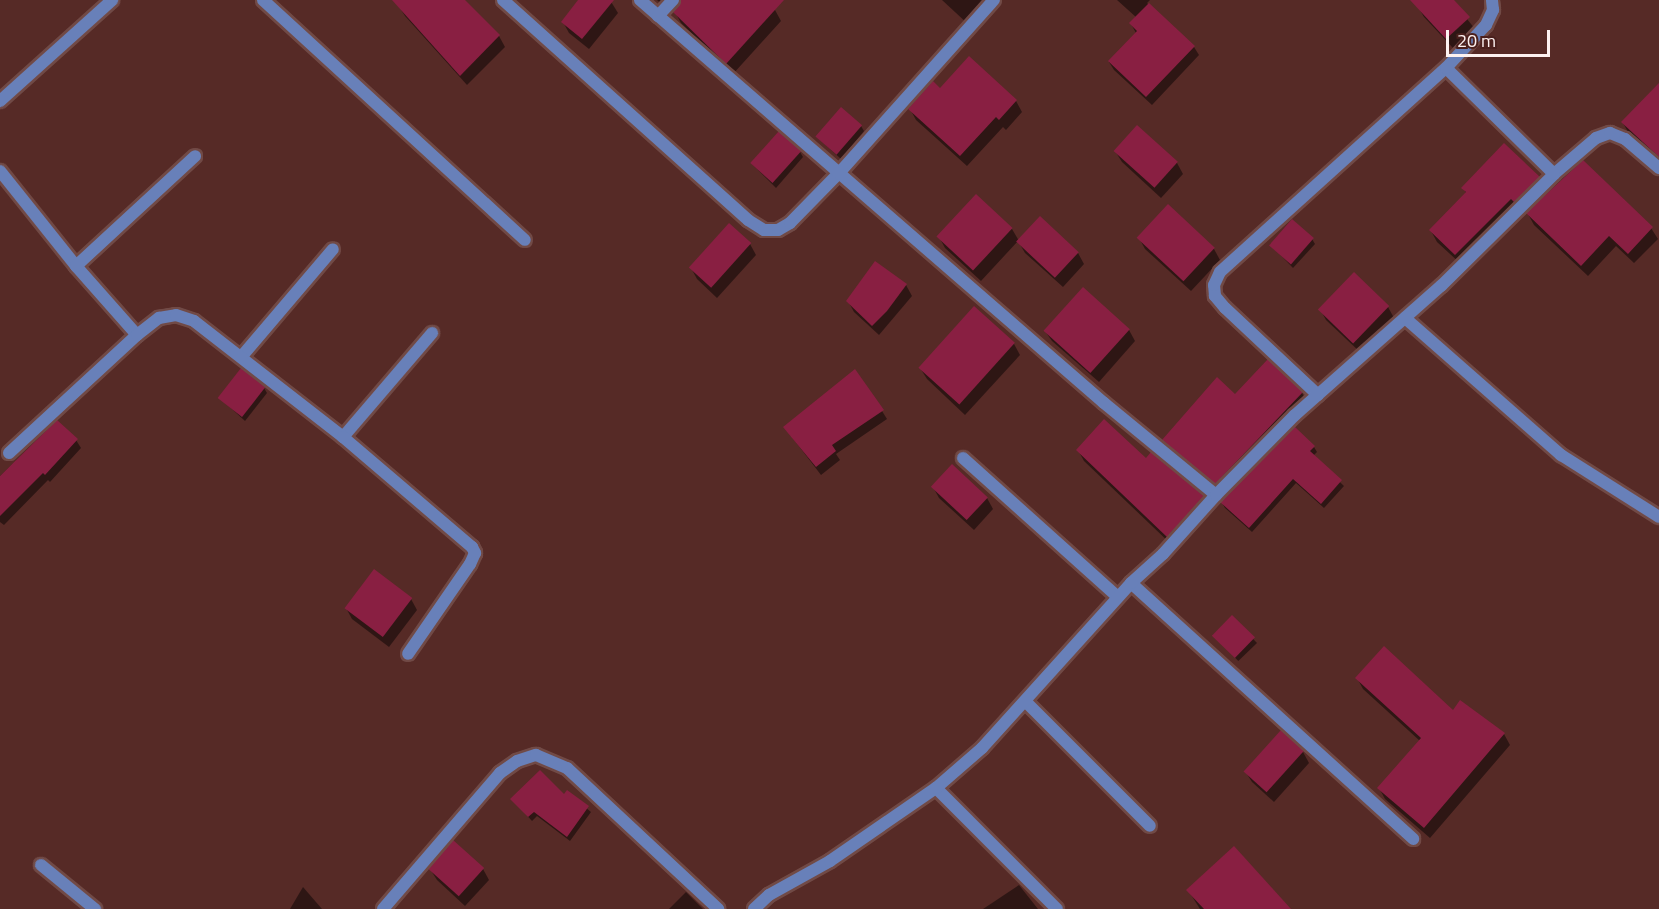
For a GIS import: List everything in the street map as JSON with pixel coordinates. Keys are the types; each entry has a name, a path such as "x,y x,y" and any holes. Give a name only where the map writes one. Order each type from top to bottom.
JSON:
{"street":[{"path":"0,101 112,0"},
{"path":"263,0 525,240"},
{"path":"503,0 748,220 764,230 778,230 790,223 840,172 994,0"},
{"path":"640,0 1104,403 1216,495"},
{"path":"658,16 673,0"},
{"path":"1318,395 1225,308 1215,296 1214,285 1220,272 1446,68 1486,25 1493,10 1492,0"},
{"path":"1446,68 1554,174"},
{"path":"754,909 769,895 830,861 936,788 982,748 1026,702 1118,597 1162,554 1216,495 1318,395 1405,318 1554,174 1596,138 1610,134 1625,139 1659,168"},
{"path":"76,267 195,156"},
{"path":"0,171 76,267 137,335"},
{"path":"242,356 333,249"},
{"path":"9,453 137,335 159,318 176,315 194,321 242,356 343,437 463,537 475,553 470,564 408,654"},
{"path":"1405,318 1561,455 1659,517"},
{"path":"343,437 432,333"},
{"path":"963,458 1118,597"},
{"path":"1131,583 1413,839"},
{"path":"1026,702 1150,826"},
{"path":"383,909 500,773 517,761 536,755 567,768 718,909"},
{"path":"936,788 1058,909"},
{"path":"41,865 95,909"}],"building":[{"path":"392,0 465,0 500,35 460,76"},
{"path":"578,0 614,0 582,39 561,22"},
{"path":"681,0 784,0 726,64 673,12"},
{"path":"1410,0 1454,0 1470,17 1446,39"},
{"path":"1149,3 1195,46 1146,97 1108,61 1137,31 1129,23"},
{"path":"969,56 1017,100 999,120 996,117 960,156 908,109 933,81 940,88"},
{"path":"1659,83 1659,157 1621,122"},
{"path":"841,107 862,125 837,155 815,136"},
{"path":"1137,125 1178,162 1154,188 1114,151"},
{"path":"779,131 801,151 773,183 750,163"},
{"path":"1504,143 1540,177 1514,202 1511,199 1455,255 1429,230 1466,192 1461,188"},
{"path":"1583,160 1653,227 1628,254 1609,236 1581,266 1526,213"},
{"path":"976,194 1013,228 973,271 936,236"},
{"path":"1168,204 1215,248 1183,281 1137,238"},
{"path":"1040,216 1079,252 1055,278 1016,242"},
{"path":"1292,219 1314,238 1291,264 1269,245"},
{"path":"729,223 751,243 711,288 689,268"},
{"path":"875,261 907,284 887,311 872,326 846,301"},
{"path":"1354,272 1389,306 1353,343 1318,309"},
{"path":"1083,287 1130,329 1090,373 1044,331"},
{"path":"974,306 1015,343 959,404 918,368"},
{"path":"1268,359 1303,392 1215,484 1162,440 1217,377 1235,394"},
{"path":"241,368 265,387 242,417 218,398"},
{"path":"855,369 884,410 832,445 836,451 816,467 783,427"},
{"path":"1104,419 1146,458 1151,452 1204,496 1167,537 1076,450"},
{"path":"57,420 78,439 45,475 43,473 0,516 0,476"},
{"path":"1295,427 1315,446 1310,451 1342,480 1321,504 1293,479 1249,528 1220,502"},
{"path":"952,464 988,497 967,520 931,487"},
{"path":"374,569 412,598 383,637 345,608"},
{"path":"1232,615 1255,637 1235,658 1212,636"},
{"path":"1384,646 1453,710 1460,700 1505,733 1424,828 1377,788 1421,738 1355,678"},
{"path":"1281,730 1304,751 1267,792 1244,772"},
{"path":"540,770 564,794 567,790 589,806 567,837 534,812 528,817 510,799"},
{"path":"453,840 484,868 459,896 428,868"},
{"path":"1234,846 1291,909 1204,909 1186,890"}]}
